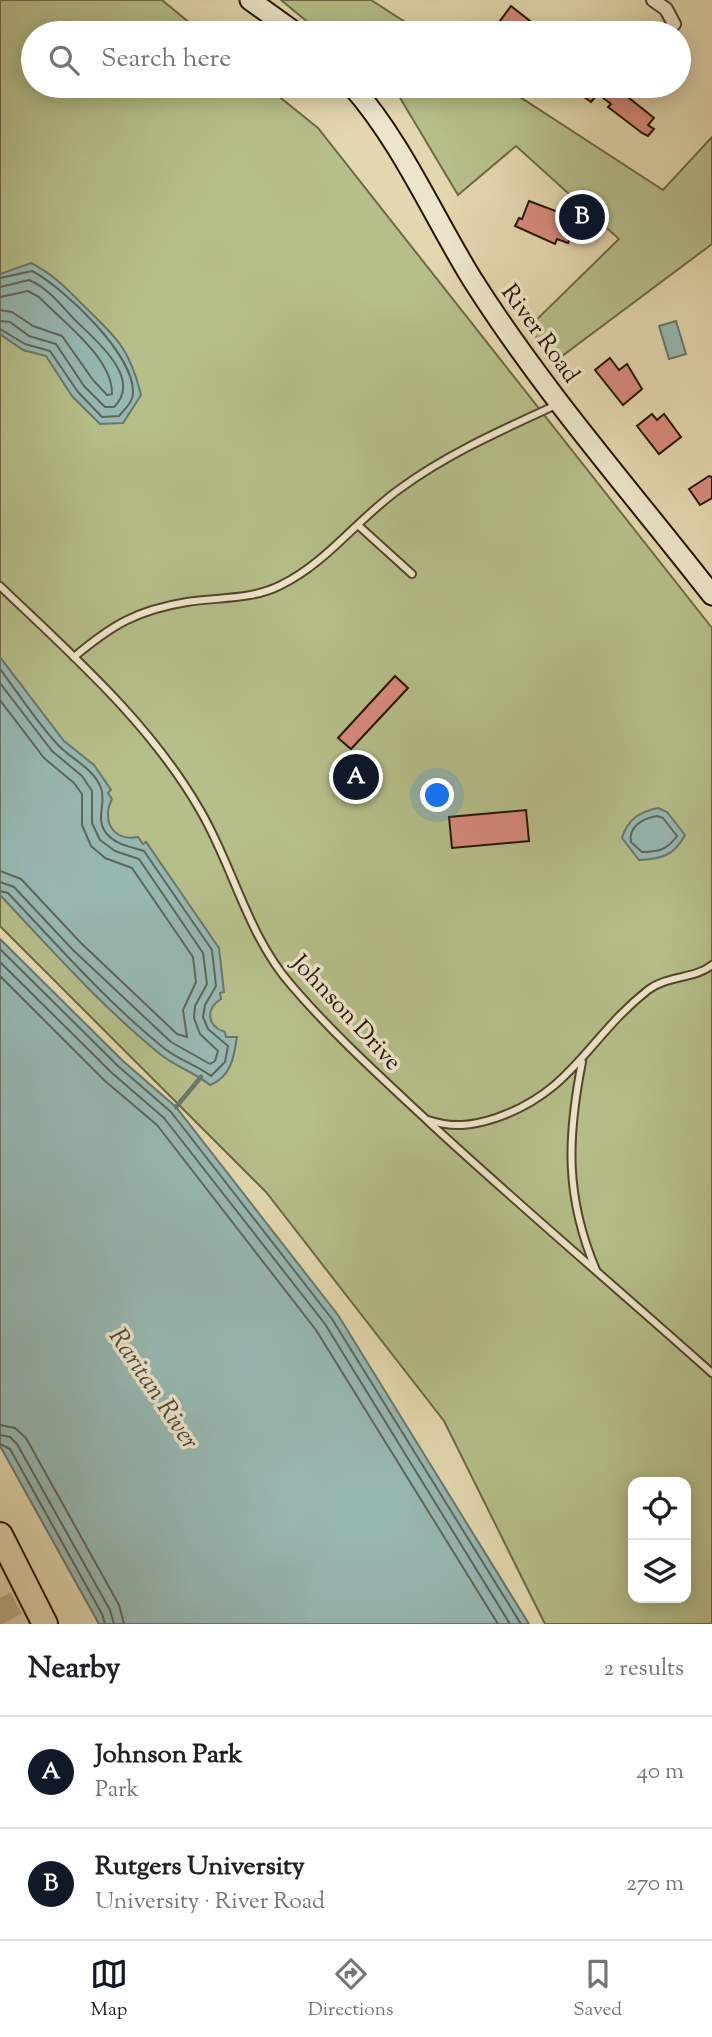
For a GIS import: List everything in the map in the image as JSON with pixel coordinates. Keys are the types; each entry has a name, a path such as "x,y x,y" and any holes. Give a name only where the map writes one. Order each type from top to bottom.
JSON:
{"highway":[{"path":"0,1535 45,1624"},
{"path":"0,1545 33,1597"}],"street":[{"path":"250,0 279,21"},
{"path":"653,0 666,9 672,21"},
{"name":"River Road","path":"362,98 378,116 478,288 562,402 712,595"}],"lane":[{"path":"74,657 135,614 187,602 239,597 280,586 359,526 398,490 446,457 562,402"},
{"path":"359,526 412,574"},
{"name":"Johnson Drive","path":"0,586 115,698 161,752 201,811 241,904 266,952 291,986 426,1120 712,1373"},
{"path":"426,1120 457,1127 521,1109 554,1088 626,1008 652,988 670,978 712,965"},
{"path":"582,1060 574,1102 570,1178 576,1217 596,1272"}],"green space":[{"path":"0,0 162,0 187,21 21,21 21,98 281,98 318,128 712,628 712,1624 545,1624 444,1421 266,1192 0,926"},
{"path":"281,0 371,0 403,21 306,21"},
{"path":"400,98 521,98 663,190 712,137 712,244 554,362 529,327 619,239 516,146 458,195"}],"water":[{"path":"31,263 67,289 107,328 127,356 141,395 123,423 100,424 72,396 46,356 23,350 0,334 0,274"},
{"path":"676,321 686,354 669,359 659,326"},
{"path":"0,657 64,741 94,765 111,790 108,793 112,799 108,814 112,828 122,836 138,837 143,844 146,842 219,948 224,992 220,993 221,999 212,1008 210,1017 215,1026 225,1032 226,1037 237,1037 227,1072 210,1085 166,1059 118,1017 0,895"},
{"path":"658,808 667,812 685,835 676,848 666,855 639,860 622,838 624,832 635,818"},
{"name":"Raritan River","path":"0,939 123,1061 176,1107 338,1315 529,1624 99,1624 0,1446"}],"building":[{"path":"511,6 530,21 500,21"},
{"path":"603,98 629,98 654,118 648,125 654,129 648,136 642,133 608,107 611,104"},
{"path":"529,201 577,219 568,243 557,239 555,244 515,226 519,218 522,219"},
{"path":"610,358 619,370 627,364 642,389 623,405 595,370"},
{"path":"652,414 657,420 664,414 681,437 659,454 637,426"},
{"path":"709,476 712,477 712,498 700,505 689,489"},
{"path":"395,676 408,688 351,749 338,738"},
{"path":"526,810 529,841 452,848 449,817"}],"waterway":[{"path":"176,1107 201,1077"}],"tunnel":[{"path":"0,1598 14,1624"}],"place":[{"name":"Rutgers University","path":"582,217"},
{"name":"Johnson Park","path":"356,777"}]}
